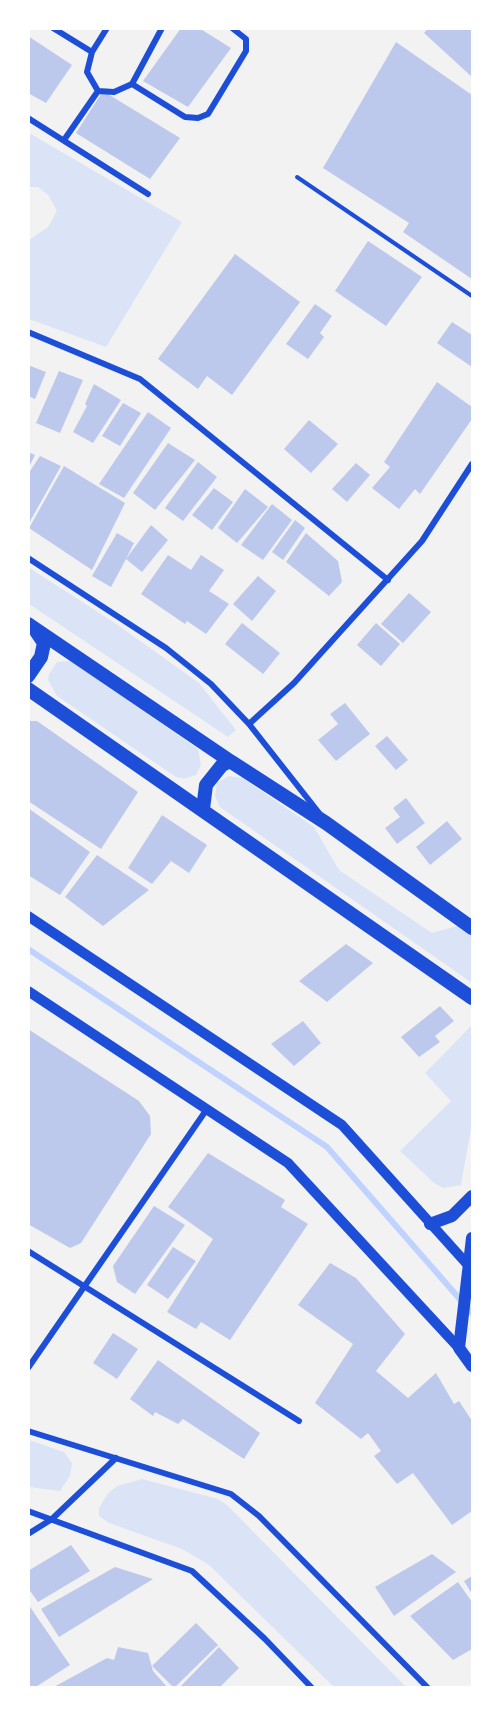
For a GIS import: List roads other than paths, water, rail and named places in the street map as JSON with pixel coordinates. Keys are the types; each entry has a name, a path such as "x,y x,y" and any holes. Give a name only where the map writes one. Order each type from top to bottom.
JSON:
{"main road":[{"path":"28,676 41,657 44,643 29,624"},
{"path":"29,624 230,761 326,823 472,928"},
{"path":"28,689 472,998"},
{"path":"203,809 206,785 222,765 230,761"},
{"path":"430,1224 452,1216 472,1196"},
{"path":"472,1238 459,1348 472,1366"}],"street":[{"path":"53,28 92,52"},
{"path":"98,91 87,72 92,52 107,28"},
{"path":"98,91 114,92 132,84 162,28"},
{"path":"132,84 186,117 198,118 208,114 246,51 246,39 232,28"},
{"path":"64,140 98,91"},
{"path":"28,118 148,194"},
{"path":"28,332 140,379 388,580"},
{"path":"249,724 294,683 422,541 472,464"},
{"path":"28,558 166,648 211,684 249,724 326,823"},
{"path":"28,916 342,1125 470,1267"},
{"path":"28,991 288,1163 459,1348"},
{"path":"28,1368 208,1109"},
{"path":"28,1251 299,1421"},
{"path":"28,1431 231,1494 259,1516 428,1688"},
{"path":"28,1534 52,1519 116,1458"},
{"path":"28,1511 192,1571 266,1639 312,1688"}],"lane":[{"path":"297,177 472,296"}],"waterway":[{"path":"28,949 327,1147 472,1313"}]}
